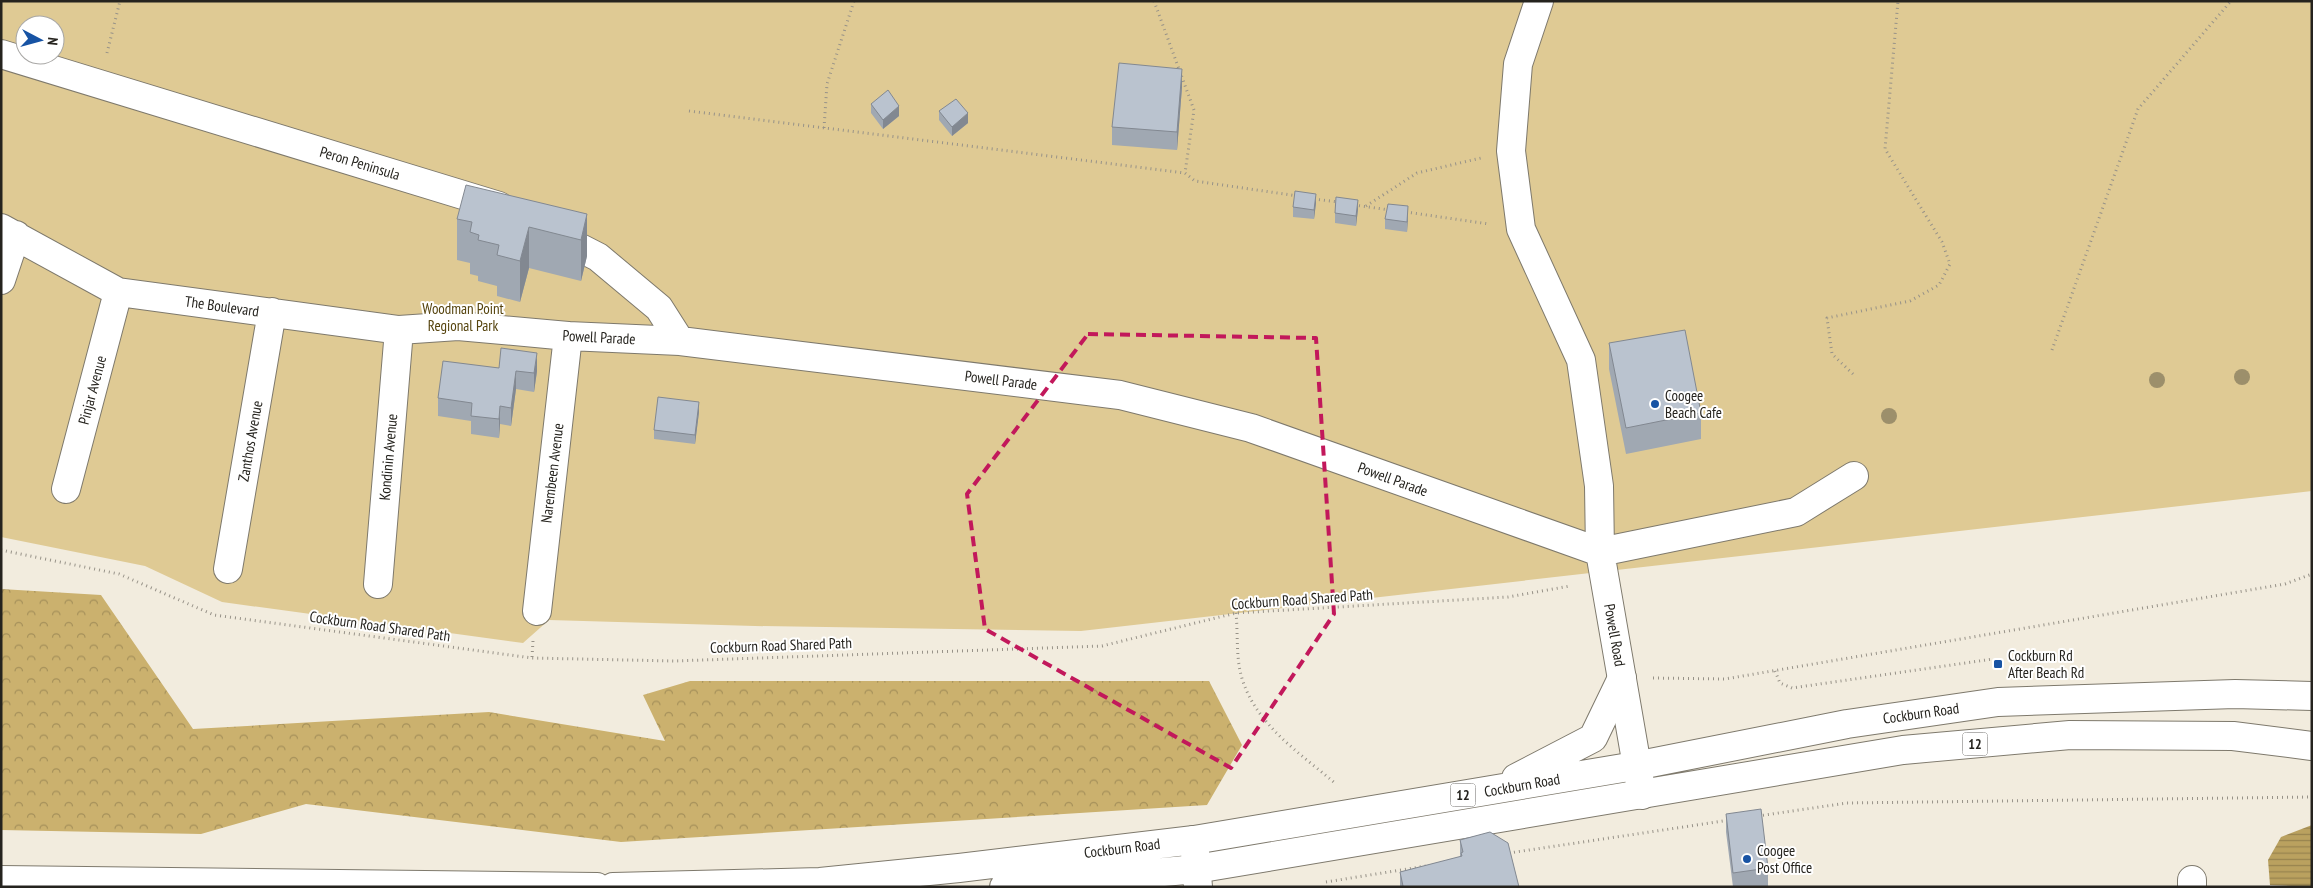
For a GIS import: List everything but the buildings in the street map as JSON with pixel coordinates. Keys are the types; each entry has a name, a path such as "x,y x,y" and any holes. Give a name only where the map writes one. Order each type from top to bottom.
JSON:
{"main road":[{"name":"Powell Road","path":"1539,1 1518,64 1511,151 1521,229 1581,360 1599,486 1600,552 1635,766 1642,795"},
{"name":"Peron Peninsula","path":"1,54 100,82 497,205 598,257 659,308 680,341"},
{"path":"1,280 8,232"},
{"name":"The Boulevard","path":"8,232 118,292 399,330 458,326"},
{"name":"Pinjar Avenue","path":"66,489 118,292"},
{"name":"Zanthos Avenue","path":"228,569 272,312"},
{"name":"Powell Parade","path":"458,326 568,336 680,341 1120,396 1252,428 1600,552"},
{"name":"Kondinin Avenue","path":"378,584 399,330"},
{"name":"Narembeen Avenue","path":"536,611 568,336"},
{"path":"1600,552 1796,512 1854,476"},
{"path":"1493,790 1592,738 1622,678"},
{"name":"Cockburn Road","path":"612,887 820,882 959,868 1194,840 1635,766 1847,724 1998,702 2236,694 2312,696"},
{"name":"Cockburn Road","path":"1004,887 1197,878 1642,795 1903,750 2070,736 2233,736 2312,746"},
{"path":"1194,840 1197,878"},
{"path":"1,880 597,887"}],"path":[{"path":"100,82 120,1"},
{"path":"824,128 827,84 854,1"},
{"path":"1154,1 1194,110 1184,174"},
{"path":"1853,374 1832,354 1827,318 1910,300 1940,285 1950,264 1942,242 1885,149 1898,1"},
{"path":"2052,350 2138,109 2231,1"},
{"path":"689,111 1184,174 1196,181 1300,197"},
{"path":"1366,206 1417,174 1511,151"},
{"path":"1309,198 1395,211"},
{"path":"1405,212 1521,229"},
{"name":"Cockburn Road Shared Path","path":"1,550 119,574 214,615 532,658 674,660 1102,646 1236,614 1508,597 1570,586 1576,593"},
{"path":"1622,678 1725,679 2285,584 2312,574"},
{"path":"1236,614 1241,674 1251,703 1267,724 1341,788"},
{"path":"1775,671 1780,683 1792,688 1993,659"},
{"path":"1750,817 1847,803 2312,798"},
{"path":"1501,854 1731,820"},
{"path":"1367,876 1434,865"},
{"path":"1340,880 1341,887"}],"highlighted area":[{"path":"1088,334 1316,338 1334,614 1231,768 985,629 967,494"}],"green space":[{"name":"Woodman Point Regional Park","path":"1,1 2312,1 2312,491 1081,631 755,626 549,620 523,643 222,602 145,566 1,537"},
{"path":"1,589 101,595 193,729 489,712 665,741 643,695 690,681 1209,681 1242,745 1207,805 621,842 306,804 201,834 1,830"}],"shaded area":[{"path":"2312,825 2312,887 2270,885 2268,860 2281,837"}],"place":[{"name":"Coogee Beach Cafe","path":"1655,404"},
{"name":"Cockburn Rd After Beach Rd","path":"1998,664"},
{"name":"Coogee Post Office","path":"1747,859"}]}
